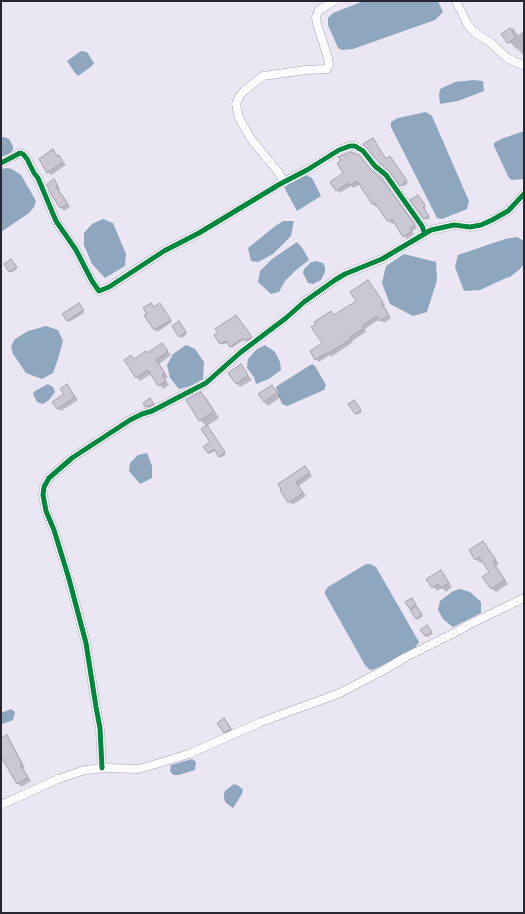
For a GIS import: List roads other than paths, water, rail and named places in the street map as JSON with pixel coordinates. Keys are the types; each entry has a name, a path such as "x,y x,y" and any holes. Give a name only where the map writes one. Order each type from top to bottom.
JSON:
{"street":[{"path":"284,182 279,173 251,139 239,118 236,104 244,91 263,76 306,70 327,69 328,58 316,24 316,17 319,10 334,1"},
{"path":"456,1 468,25 475,33 490,42 507,58 524,65"},
{"path":"1,163 20,153 27,159 38,178 56,221 76,250 92,282 99,290 109,287 164,251 198,233 342,148 350,146 355,146 363,151 375,166 386,174 422,226 425,234"},
{"path":"102,768 100,728 86,644 62,555 46,511 43,495 44,487 49,478 72,458 130,420 152,411 206,383 241,352 286,318 307,299 345,274 382,259 431,230 454,225 470,227 481,225 508,211 524,194"},
{"path":"1,805 58,779 85,770 102,768 139,769 189,754 261,722 340,692 470,624 524,598"}],"water":[{"path":"364,1 438,1 443,12 435,20 353,49 342,50 338,48 328,25 328,18 333,13"},
{"path":"81,51 87,52 94,63 78,76 67,61"},
{"path":"473,80 483,81 484,91 458,101 440,104 440,89 455,82"},
{"path":"426,112 432,116 469,201 467,209 442,219 437,218 391,127 391,122 398,118"},
{"path":"524,131 524,179 512,180 509,178 494,143"},
{"path":"4,137 9,139 13,146 13,150 1,157 1,138"},
{"path":"1,169 12,169 21,175 36,201 34,207 29,213 1,232"},
{"path":"306,175 312,178 321,196 297,211 285,187"},
{"path":"103,219 113,223 126,254 125,266 105,278 92,264 84,245 84,233 92,224"},
{"path":"283,221 294,221 291,236 273,254 258,262 251,261 248,248"},
{"path":"517,237 524,241 524,264 520,269 510,277 480,290 464,291 455,267 458,255 505,239"},
{"path":"297,242 309,260 285,281 279,292 271,294 258,282 260,271 272,259"},
{"path":"404,254 436,262 437,280 427,312 413,316 390,304 382,283 386,266"},
{"path":"315,261 323,263 325,272 321,280 313,284 308,283 303,273 304,269 310,263"},
{"path":"46,326 58,330 63,341 53,373 42,379 26,373 13,354 11,346 15,339 28,331"},
{"path":"186,345 195,349 204,362 203,379 190,386 179,389 170,378 167,365 173,354"},
{"path":"265,345 275,352 280,362 281,370 269,379 256,384 254,377 247,368 248,359 257,349"},
{"path":"312,364 315,366 326,385 324,390 287,406 282,404 276,388 277,386"},
{"path":"48,384 53,387 55,392 49,400 43,404 37,402 33,394 35,391"},
{"path":"147,453 152,466 152,478 140,484 129,471 130,463 138,455"},
{"path":"366,564 376,567 419,642 414,649 375,669 370,670 365,665 325,594 328,587"},
{"path":"460,589 470,592 481,602 481,613 453,627 443,619 438,610 440,601 453,591"},
{"path":"11,709 15,712 13,720 2,724 1,713"},
{"path":"192,759 196,762 195,770 179,775 173,775 170,771 171,765"},
{"path":"234,784 243,790 233,808 226,803 224,794 225,791"}]}
